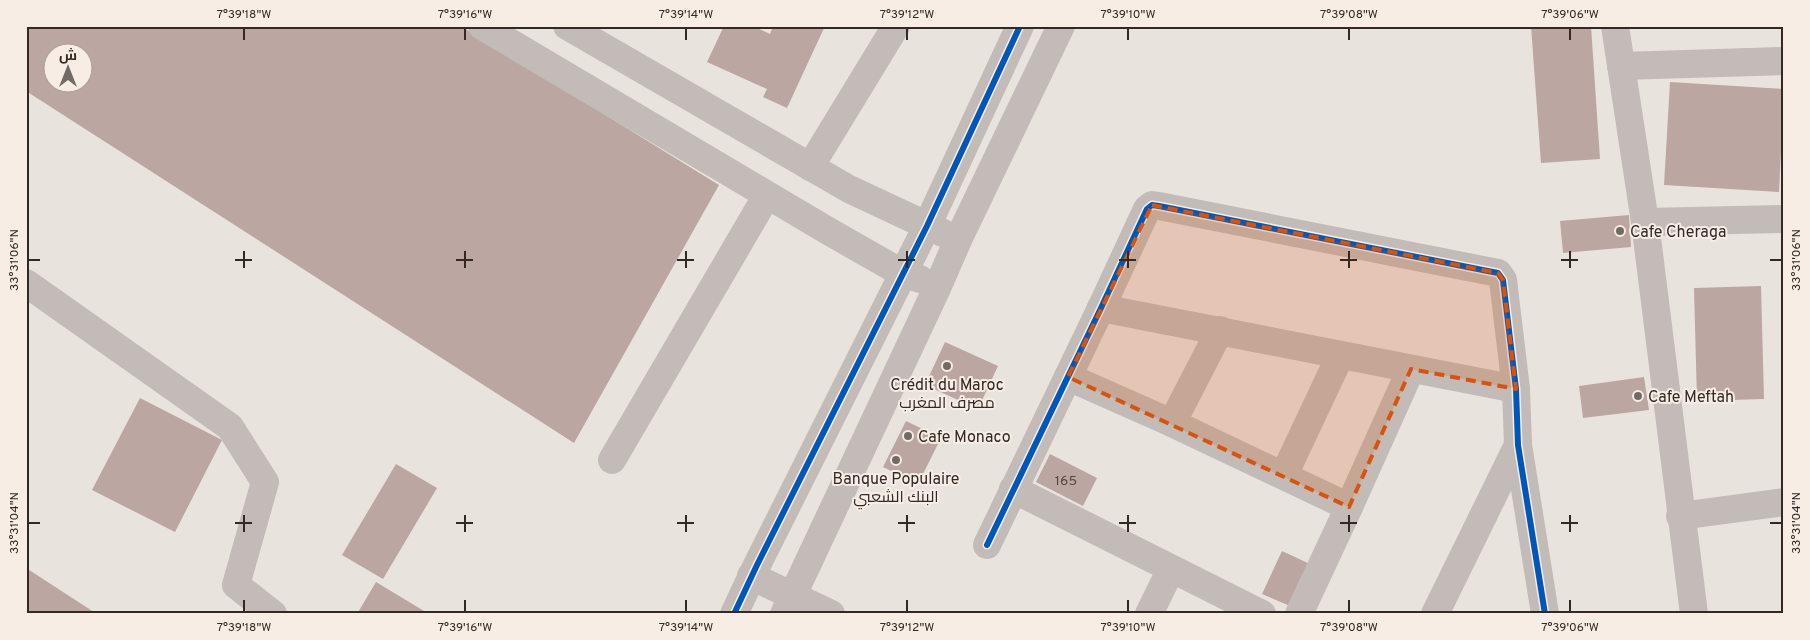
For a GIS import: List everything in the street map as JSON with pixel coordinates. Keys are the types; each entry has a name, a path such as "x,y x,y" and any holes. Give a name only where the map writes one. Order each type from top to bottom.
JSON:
{"street":[{"path":"482,26 902,274 938,286"},
{"path":"567,26 849,189 958,240"},
{"path":"810,167 896,26"},
{"path":"734,614 751,576 927,226 1020,26"},
{"path":"788,605 958,240 1061,26"},
{"path":"1615,26 1645,222 1680,516 1694,614"},
{"path":"1621,66 1784,62"},
{"path":"612,460 767,195"},
{"path":"987,545 1147,209 1152,205 1498,274 1503,280 1516,389 1518,445 1545,614"},
{"path":"1645,222 1784,219"},
{"path":"26,283 230,427 265,482 236,584 273,614"},
{"path":"1101,308 1516,389"},
{"path":"1172,423 1220,330"},
{"path":"1284,475 1340,356"},
{"path":"1299,614 1350,507 1411,369"},
{"path":"1068,376 1350,507"},
{"path":"1435,614 1518,445"},
{"path":"1013,489 1262,614"},
{"path":"1680,516 1784,502"},
{"path":"1149,614 1171,569"},
{"path":"751,576 788,605 830,614"}],"highlighted area":[{"path":"1152,205 1498,273 1503,280 1516,389 1411,369 1349,507 1068,377"}],"building":[{"path":"26,26 461,26 719,185 574,443 26,91"},
{"path":"724,26 753,26 770,34 773,26 825,26 787,108 763,97 767,89 707,62"},
{"path":"1531,26 1591,26 1600,159 1541,163"},
{"path":"1670,82 1784,89 1779,192 1664,185"},
{"path":"1629,215 1631,247 1563,253 1560,221"},
{"path":"1761,286 1764,399 1697,401 1694,288"},
{"path":"945,342 998,366 978,409 925,385"},
{"path":"1644,377 1649,410 1583,418 1579,386"},
{"path":"140,398 222,440 175,532 92,490"},
{"path":"906,421 941,438 918,484 883,467"},
{"path":"1050,454 1097,478 1083,506 1036,482"},
{"path":"396,464 437,488 383,579 342,555"},
{"path":"1282,551 1310,564 1290,606 1262,594"},
{"path":"26,568 97,614 26,614"},
{"path":"376,582 429,614 357,614"}],"cycle path":[{"path":"734,614 927,226 1020,26"},
{"path":"987,545 1147,209 1152,205 1498,273 1503,280 1516,389 1518,445 1545,614"}],"place":[{"name":"Cafe Cheraga","path":"1620,231"},
{"name":"Crédit du Maroc مصرف المغرب","path":"947,366"},
{"name":"Cafe Meftah","path":"1638,396"},
{"name":"Cafe Monaco","path":"908,436"},
{"name":"Banque Populaire البنك الشعبي","path":"896,460"}]}
